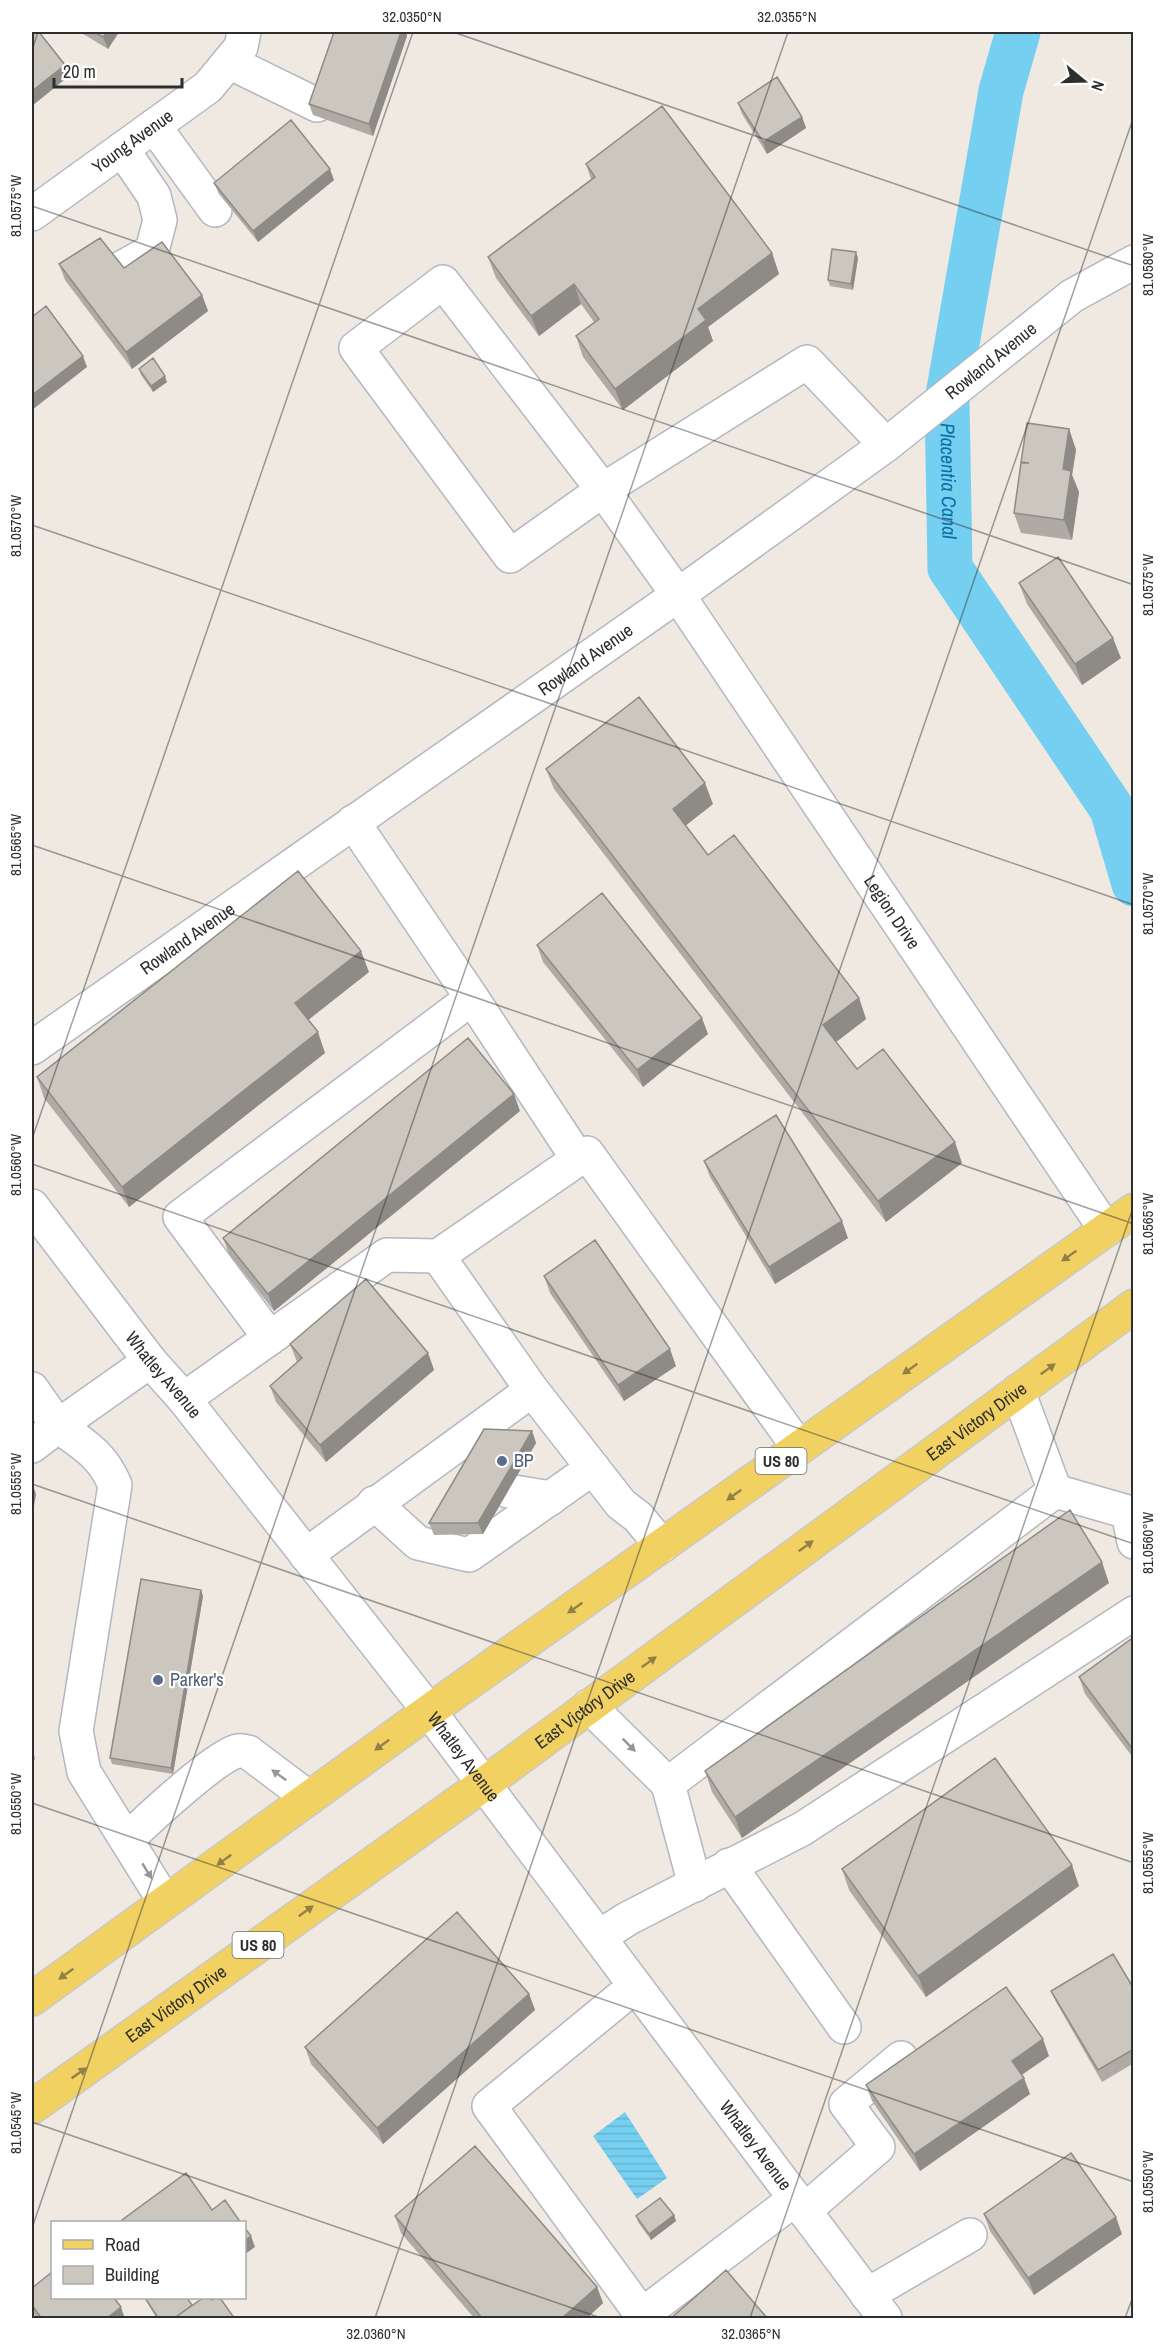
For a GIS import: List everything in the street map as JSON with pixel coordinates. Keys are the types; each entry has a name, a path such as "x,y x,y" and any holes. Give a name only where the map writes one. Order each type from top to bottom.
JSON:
{"main road":[{"name":"US 80","path":"32,1999 429,1711 1134,1210"},
{"name":"East Victory Drive","path":"32,2107 484,1784 1134,1306"}],"street":[{"name":"Young Avenue","path":"32,214 208,87 241,47 244,32"},
{"path":"229,62 317,105"},
{"path":"154,126 215,210"},
{"path":"118,270 152,251 160,220 154,196 122,149"},
{"name":"Rowland Avenue","path":"32,1048 678,595 888,444 1072,296 1134,262"},
{"path":"603,490 444,282 356,348 510,556 603,490 807,362 888,444"},
{"name":"Legion Drive","path":"603,490 678,595 1106,1230"},
{"path":"354,822 578,1159"},
{"path":"270,1338 180,1217 472,998"},
{"path":"184,1399 387,1255 438,1256 587,1154 799,1448"},
{"name":"Whatley Avenue","path":"32,1206 150,1361 184,1399 429,1711 876,2307"},
{"path":"438,1256 532,1390 621,1504 638,1518 662,1546"},
{"path":"32,1446 150,1361"},
{"path":"32,1389 58,1426 94,1453 107,1467 115,1485 76,1731 84,1772 128,1839 165,1902"},
{"path":"306,1554 532,1390"},
{"path":"1018,1391 1055,1491"},
{"path":"374,1503 418,1543 469,1555 593,1468"},
{"path":"414,1476 454,1482"},
{"path":"508,1491 551,1498"},
{"path":"1055,1491 1128,1512 1134,1542"},
{"path":"668,1785 1055,1491"},
{"path":"599,1937 627,1919 802,1829 1134,1613"},
{"path":"589,1706 668,1785 695,1885"},
{"path":"128,1839 152,1815 221,1759 238,1751 248,1752 309,1798"},
{"path":"729,1865 844,2027"},
{"path":"635,1986 489,2106 642,2315 800,2205 878,2147 846,2104 902,2058"},
{"path":"876,2307 970,2235"}],"water":[{"path":"625,2112 667,2178 637,2199 593,2136"}],"building":[{"path":"32,32 39,32 65,65 32,91"},
{"path":"94,32 107,32 103,37"},
{"path":"334,32 401,32 369,124 309,104"},
{"path":"777,77 802,117 763,142 738,103"},
{"path":"662,106 772,253 698,309 706,320 615,389 576,336 599,319 574,284 531,316 488,257 595,177 586,164"},
{"path":"291,120 330,169 253,231 214,183"},
{"path":"100,238 124,268 162,242 202,295 126,352 59,264"},
{"path":"832,249 856,252 851,284 828,280"},
{"path":"46,306 83,356 32,395 32,317"},
{"path":"153,358 165,376 151,386 139,369"},
{"path":"1027,423 1069,429 1063,469 1071,471 1064,520 1014,513 1021,463 1029,463 1021,462"},
{"path":"1058,557 1113,638 1075,664 1019,583"},
{"path":"639,697 705,783 673,809 708,855 734,835 859,998 823,1025 857,1069 883,1049 955,1142 878,1201 546,769"},
{"path":"298,871 361,951 295,1003 318,1032 122,1187 37,1077"},
{"path":"602,893 702,1018 637,1070 537,945"},
{"path":"468,1038 514,1094 268,1294 223,1238"},
{"path":"776,1115 842,1221 769,1267 704,1161"},
{"path":"595,1240 670,1349 618,1385 544,1276"},
{"path":"366,1279 428,1353 320,1445 270,1386 302,1358 290,1344"},
{"path":"484,1429 532,1431 478,1523 429,1523"},
{"path":"1070,1510 1102,1562 735,1817 705,1771"},
{"name":"Parker's","path":"141,1579 201,1590 171,1768 110,1758"},
{"path":"1134,1637 1134,1751 1079,1677"},
{"path":"995,1758 1072,1865 918,1976 842,1869"},
{"path":"457,1912 529,1994 377,2128 305,2047"},
{"path":"1113,1954 1134,1989 1134,2049 1098,2070 1051,1991"},
{"path":"1006,1987 1043,2039 1012,2061 1024,2078 914,2154 866,2085"},
{"path":"475,2146 597,2287 561,2319 483,2319 395,2216"},
{"path":"1071,2153 1116,2217 1028,2278 984,2214"},
{"path":"186,2173 212,2210 225,2200 240,2221 123,2221"},
{"path":"660,2198 674,2215 649,2234 636,2216"},
{"path":"246,2230 251,2236 246,2240"},
{"path":"726,2270 768,2319 670,2319"},
{"path":"51,2273 51,2299 115,2299 121,2307 106,2319 42,2319 32,2305 32,2288"},
{"path":"146,2299 188,2299 192,2305 173,2319 159,2319"},
{"path":"202,2299 221,2299 235,2319 173,2319"}],"waterway":[{"name":"Placentia Canal","path":"1018,32 1001,91 947,401 950,568 1112,809 1134,884"}],"place":[{"name":"BP","path":"502,1461"},
{"name":"Parker's","path":"158,1680"}]}
